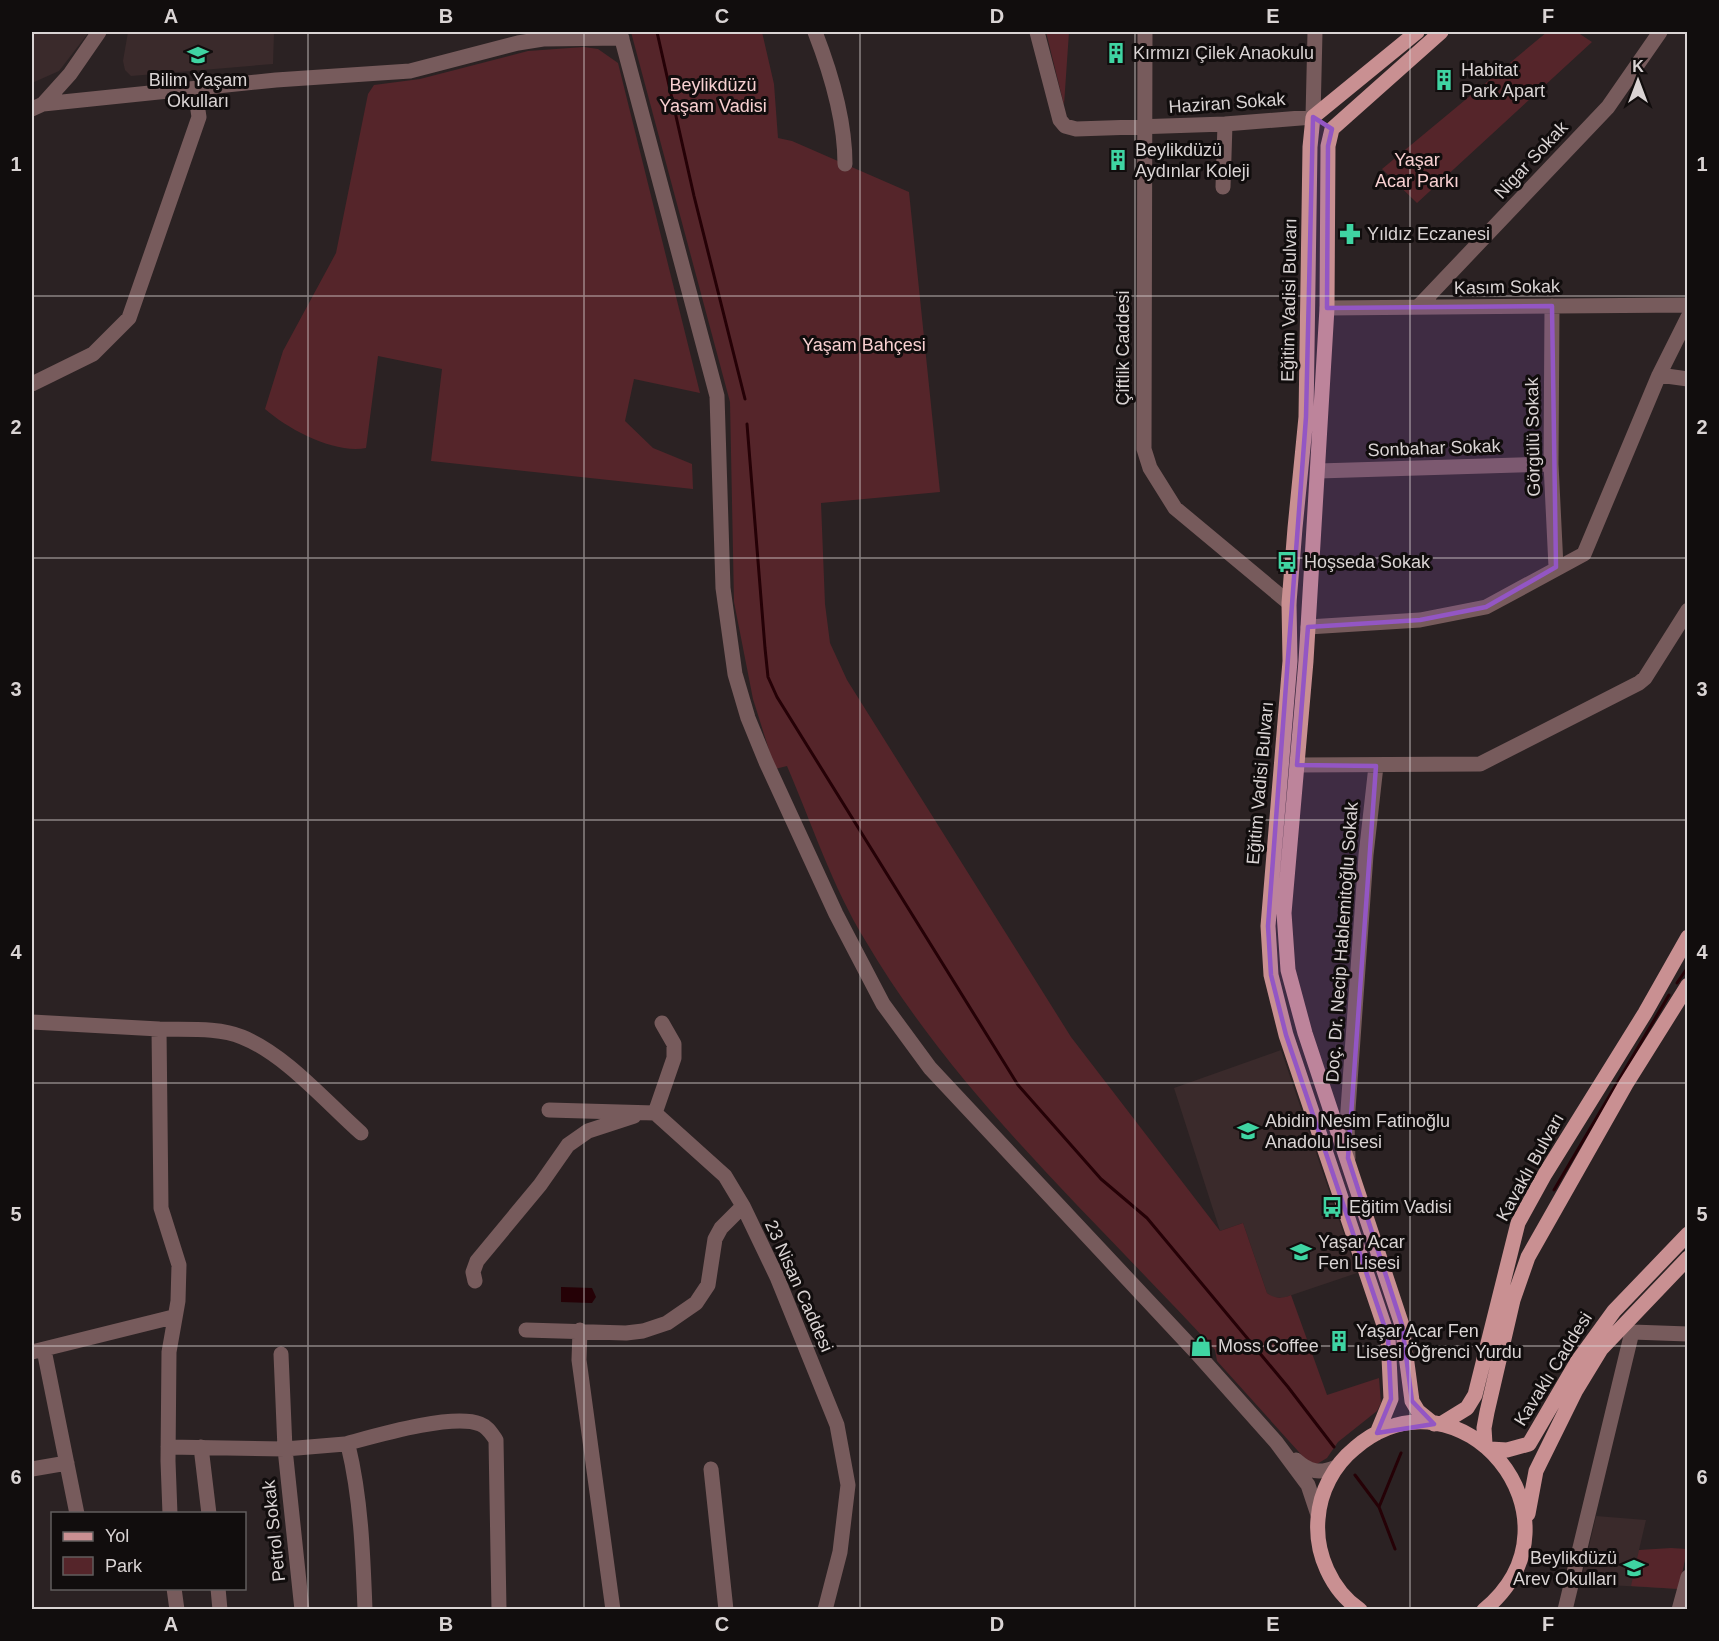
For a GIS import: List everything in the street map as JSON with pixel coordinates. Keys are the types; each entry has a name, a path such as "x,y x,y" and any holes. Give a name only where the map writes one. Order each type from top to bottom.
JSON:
{"main road":[{"path":"1313,117 1418,32"},
{"path":"1332,129 1441,32"},
{"name":"Eğitim Vadisi Bulvarı","path":"1313,117 1310,147 1306,417 1289,603 1291,626 1268,926 1271,975 1286,1035 1388,1337 1390,1399 1377,1433"},
{"name":"Eğitim Vadisi Bulvarı","path":"1332,129 1328,146 1328,308 1308,627 1284,913 1288,970 1305,1033 1402,1325 1412,1401 1418,1411 1437,1424"},
{"path":"1291,626 1308,627"},
{"name":"Kavaklı Bulvarı","path":"1437,1424 1467,1408 1474,1395 1518,1223 1545,1174 1645,1014 1688,937"},
{"path":"1526,1526 1520,1494 1512,1476 1488,1446 1484,1428 1513,1300 1528,1257 1626,1084 1688,985"},
{"name":"Kavaklı Caddesi","path":"1488,1446 1512,1450 1529,1444 1577,1362 1614,1311 1688,1234"},
{"name":"Kavaklı Caddesi","path":"1490,1607 1517,1567 1523,1549 1536,1470 1576,1390 1601,1349 1626,1330 1688,1258"},
{"path":"1343,1610 1340,1591 1322,1556 1318,1515 1323,1493 1336,1467 1354,1448 1377,1433 1399,1426 1437,1424 1488,1446"},
{"path":"1340,1591 1360,1610"}],"street":[{"path":"37,107 70,74 99,32"},
{"path":"815,32 824,56 845,139 845,164"},
{"name":"Haziran Sokak","path":"1037,32 1057,111 1065,126 1076,129 1143,128 1313,117"},
{"name":"Çiftlik Caddesi","path":"1145,32 1143,436 1150,468 1175,508 1289,603"},
{"path":"1315,32 1313,117 1332,129"},
{"name":"Nigar Sokak","path":"1418,307 1608,107 1660,32"},
{"path":"37,107 276,80 410,71 518,43 543,39 621,35 717,396 723,588 735,674 748,718 765,762 836,914 883,1004 930,1068 1194,1350 1276,1442 1308,1485 1318,1515"},
{"path":"32,384 93,354 129,318 199,117 195,90"},
{"path":"1223,187 1225,124"},
{"name":"Kasım Sokak","path":"1328,308 1688,305"},
{"name":"Görgülü Sokak","path":"1552,306 1551,464 1556,567"},
{"path":"1308,627 1420,620 1486,607 1556,567 1584,554 1659,375 1688,317"},
{"path":"1659,375 1688,380"},
{"name":"Sonbahar Sokak","path":"1318,471 1551,464"},
{"path":"1297,765 1480,764 1639,683 1645,678 1688,610"},
{"name":"Doç. Dr. Necip Hablemitoğlu Sokak","path":"1348,1158 1347,1124 1365,867 1376,766"},
{"path":"32,1022 209,1031 241,1036 276,1058 361,1133"},
{"path":"650,1113 674,1058 674,1044 662,1023"},
{"path":"159,1029 162,1208 179,1265 178,1301 173,1317 169,1352 170,1512"},
{"path":"549,1110 650,1113"},
{"path":"475,1281 477,1261 540,1185 568,1145 588,1131 650,1113"},
{"name":"23 Nisan Caddesi","path":"650,1113 725,1176 777,1277 837,1425 848,1485 840,1552 825,1610"},
{"path":"526,1330 643,1331 667,1323 696,1303 708,1285 715,1239 721,1227 742,1206"},
{"path":"76,1512 67,1463 38,1351 173,1317"},
{"path":"580,1330 579,1360 613,1610"},
{"path":"1565,1610 1626,1330 1688,1334"},
{"name":"Petrol Sokak","path":"280,1354 285,1449 302,1610"},
{"path":"168,1447 285,1449 345,1444 387,1432 436,1423 478,1423 488,1429 496,1440 499,1610"},
{"path":"1276,1442 1309,1470 1326,1472 1336,1467"},
{"path":"345,1444 348,1445 354,1467 363,1550 365,1610"},
{"path":"201,1448 209,1512"},
{"path":"32,1469 67,1463"},
{"path":"711,1469 726,1610"},
{"path":"1679,1610 1688,1577"},
{"path":"174,1590 177,1610"},
{"path":"218,1590 220,1610"}],"highlighted area":[{"path":"1313,117 1332,129 1328,146 1327,308 1552,306 1556,567 1486,607 1420,620 1308,627 1297,765 1376,766 1348,1158 1402,1325 1412,1401 1434,1424 1377,1433 1391,1399 1388,1337 1286,1035 1271,975 1268,926 1306,417"}],"shaded area":[{"path":"32,32 89,32 59,71 32,83"},
{"name":"Bilim Yaşam Okulları","path":"128,32 274,32 273,64 131,76 125,70 123,61"},
{"path":"1281,1050 1357,1273 1283,1298 1272,1297 1267,1293 1243,1223 1220,1231 1174,1088"},
{"path":"561,1287 592,1288 596,1297 592,1303 561,1302"},
{"name":"Beylikdüzü Arev Okulları","path":"1596,1516 1646,1520 1639,1550 1687,1549 1679,1589 1608,1585 1580,1586"}],"green space":[{"name":"Beylikdüzü Yaşam Vadisi","path":"631,32 762,32 774,84 778,138 792,141 909,192 940,492 821,503 825,604 830,643 847,680 1071,1037 1220,1231 1243,1223 1267,1293 1279,1298 1291,1295 1327,1395 1379,1378 1381,1403 1377,1411 1338,1442 1327,1458 1317,1464 1307,1461 1217,1361 1215,1350 1029,1154 941,1051 901,997 853,919 832,877 787,766 775,769 753,699 734,602 730,402"},
{"path":"1046,32 1069,32 1064,105"},
{"name":"Yaşar Acar Parkı","path":"1547,32 1577,32 1592,42 1417,203 1382,169"},
{"path":"584,47 598,49 618,63 700,393 634,379 625,421 653,448 692,464 693,489 431,461 442,369 378,356 366,448 341,447 313,439 287,425 265,409 283,351 336,253 368,94 374,85 420,79 528,51"},
{"path":"1687,1549 1679,1589 1631,1586 1639,1550"}],"waterway":[{"path":"657,32 694,196 745,399"},
{"path":"747,424 768,677 777,697 1018,1085 1101,1179 1147,1218 1288,1387 1334,1447"},
{"path":"1677,983 1688,967"},
{"path":"1554,1190 1669,995"},
{"path":"1379,1507 1401,1453"},
{"path":"1355,1475 1379,1507 1395,1549"}],"place":[{"name":"Kırmızı Çilek Anaokulu","path":"1116,53"},
{"name":"Bilim Yaşam Okulları","path":"198,55"},
{"name":"Habitat Park Apart","path":"1444,80"},
{"name":"Beylikdüzü Aydınlar Koleji","path":"1118,160"},
{"name":"Yıldız Eczanesi","path":"1350,234"},
{"name":"Hoşseda Sokak","path":"1287,562"},
{"name":"Abidin Nesim Fatinoğlu Anadolu Lisesi","path":"1248,1131"},
{"name":"Eğitim Vadisi","path":"1332,1207"},
{"name":"Yaşar Acar Fen Lisesi","path":"1301,1252"},
{"name":"Yaşar Acar Fen Lisesi Öğrenci Yurdu","path":"1339,1341"},
{"name":"Moss Coffee","path":"1201,1346"},
{"name":"Beylikdüzü Arev Okulları","path":"1634,1568"}],"park label":[{"name":"Yaşam Bahçesi","path":"864,345"}]}
